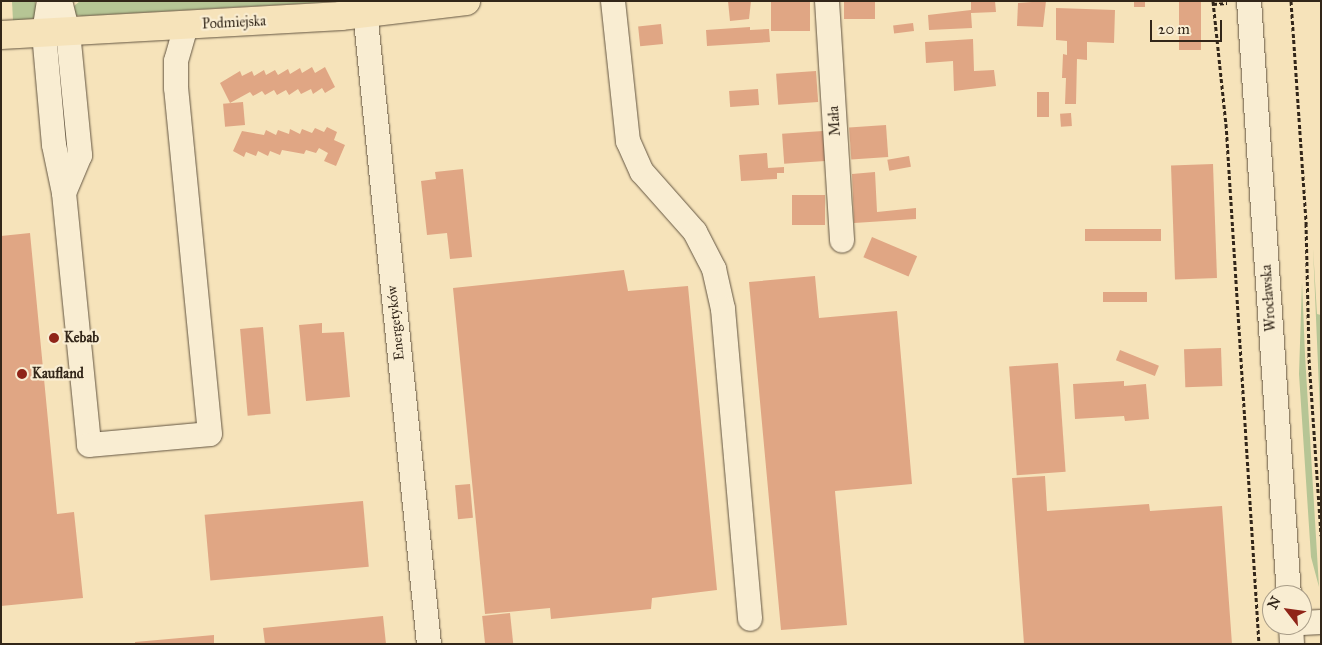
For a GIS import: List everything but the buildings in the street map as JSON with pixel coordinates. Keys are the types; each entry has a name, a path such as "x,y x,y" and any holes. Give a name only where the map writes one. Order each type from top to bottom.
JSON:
{"main road":[{"name":"Podmiejska","path":"1,36 186,25 365,7 466,1"}],"street":[{"path":"49,1 56,33"},
{"path":"60,1 56,33 54,145 64,193 89,446 210,434 176,88 176,61 186,25"},
{"path":"612,1 628,141 642,172 695,232 714,269 724,309 750,619"},
{"name":"Mała","path":"827,1 842,241"},
{"name":"Wrocławska","path":"1249,1 1288,585"},
{"name":"Energetyków","path":"365,7 429,644"}],"path":[{"path":"1291,1 1306,223 1310,359 1321,536"},
{"path":"1215,3 1226,124 1259,644"}],"green space":[{"path":"12,1 35,1 38,15 32,19 13,21"},
{"path":"80,1 346,1 82,16 75,15 74,6"},
{"path":"1313,248 1317,314 1321,315 1321,435"},
{"path":"1302,282 1319,587 1311,557 1299,374"}],"place":[{"name":"Kebab","path":"54,338"},
{"name":"Kaufland","path":"22,374"}]}
